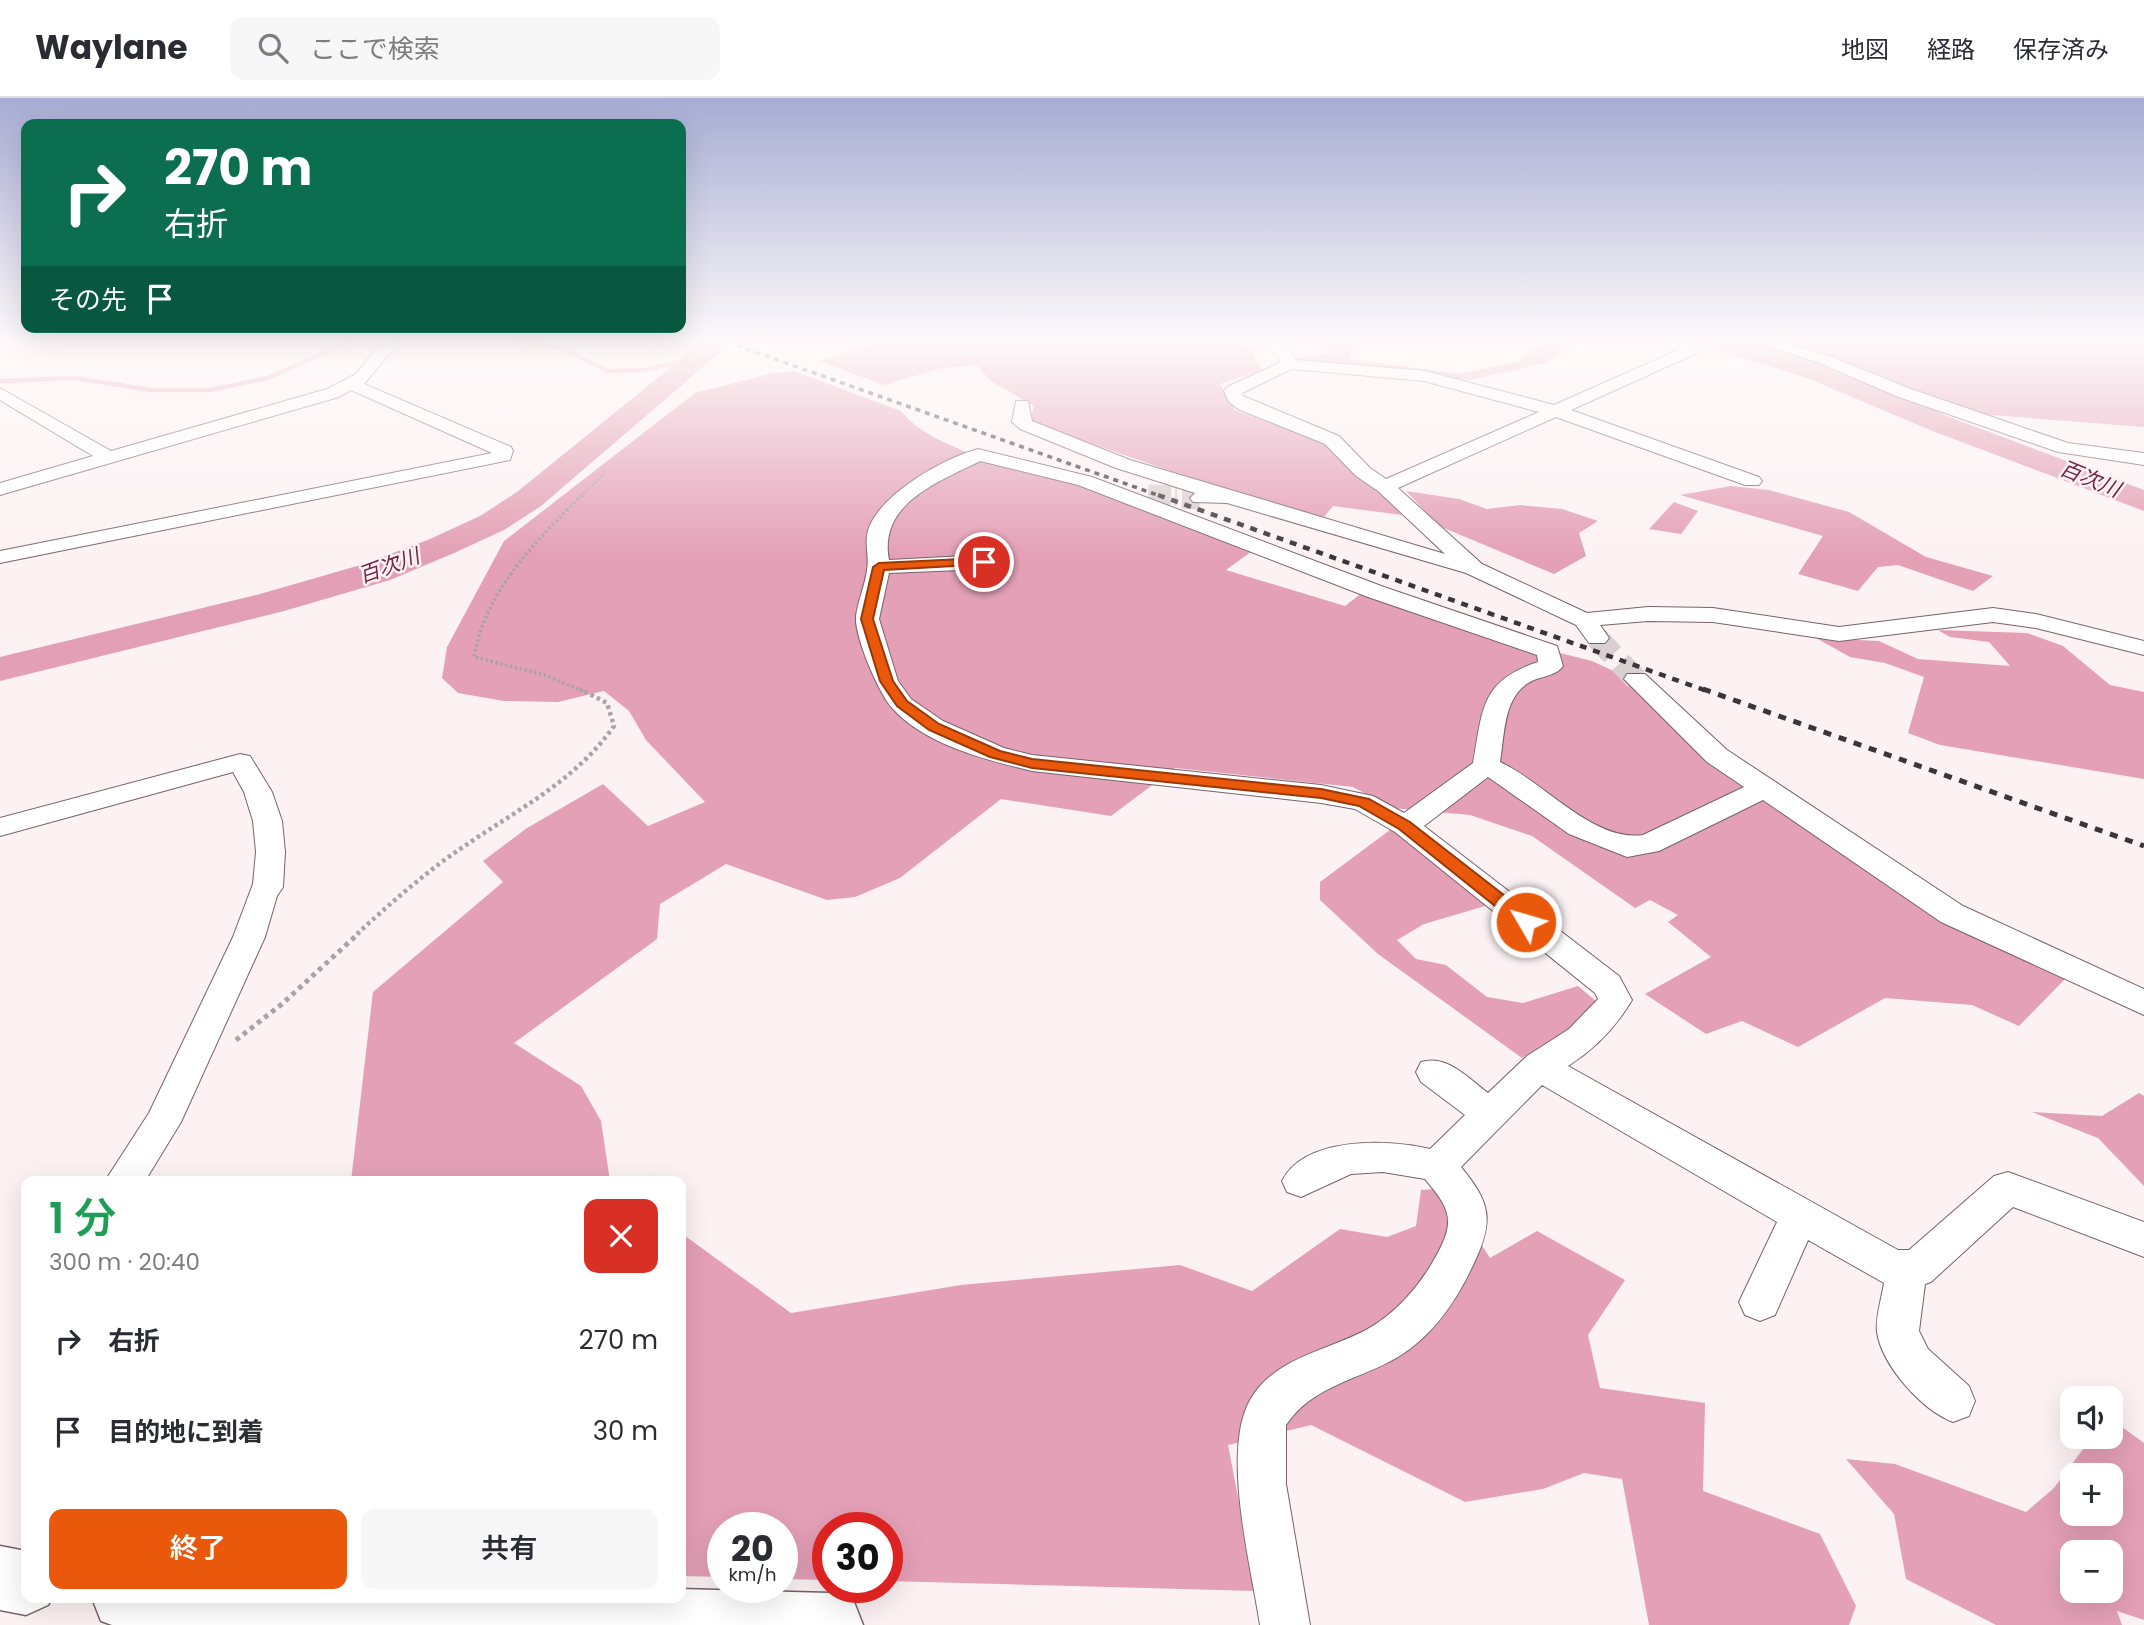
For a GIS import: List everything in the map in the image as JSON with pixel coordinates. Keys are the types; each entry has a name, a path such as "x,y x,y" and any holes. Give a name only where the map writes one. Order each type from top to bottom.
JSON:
{"main road":[{"path":"0,1578 21,1582"},
{"path":"160,1603 204,1609 374,1605 467,1620 831,1625"}],"street":[{"path":"34,413 107,457"},
{"path":"0,489 256,413"},
{"path":"0,558 503,456 504,451 418,413"},
{"path":"1022,413 1021,422 1026,425 1123,464 1474,569 1590,629 1630,614 1705,615 1756,619 1803,631 1867,633 1979,615 2024,621 2144,648"},
{"path":"1265,413 1332,440 1363,472 1385,487 1474,569"},
{"path":"1385,487 1546,413"},
{"path":"1562,413 1752,481"},
{"path":"1965,413 2065,447 2144,459"},
{"path":"1405,826 1486,766 1498,707 1506,688 1524,676 1551,666 1548,650 1376,592 1138,496 978,455 916,488 883,518 876,539 879,567 867,619 886,681 902,704 934,727 995,754 1032,763 1321,794 1363,802 1405,826 1607,985 1615,1000 1602,1021 1559,1056 1539,1066 1437,1166"},
{"path":"1200,498 1228,497"},
{"path":"879,567 984,562"},
{"path":"1636,679 1717,756 1952,914 2144,1003"},
{"path":"0,827 240,762 259,790 272,848 268,887 263,892 249,937 163,1122 127,1176"},
{"path":"1486,766 1507,775 1580,828 1627,848 1649,844 1765,788"},
{"path":"1539,1066 1893,1268 1917,1269 2008,1188 2144,1241"},
{"path":"1434,1072 1490,1114"},
{"path":"1285,1625 1260,1459 1264,1418 1284,1389 1397,1334 1439,1292 1469,1234 1468,1202 1437,1166 1401,1157 1353,1156 1324,1166 1301,1181"},
{"path":"1760,1302 1800,1215"},
{"path":"1906,1269 1898,1332 1913,1364 1953,1401"}],"path":[{"path":"232,1049 237,1037 280,1006 337,950 447,858 574,771 607,739 614,726 607,703 573,683 524,667 474,657 474,644 493,600 512,573 534,544 604,474"}],"shaded area":[{"path":"669,413 903,413 918,427 941,441 969,453 1131,501 1252,551 1226,570 1345,606 1363,592 1480,633 1592,661 1620,674 1704,755 2068,976 2019,1026 1972,1005 1885,998 1798,1047 1742,1021 1706,1034 1645,994 1711,957 1668,922 1678,915 1650,900 1635,908 1532,836 1470,815 1392,808 1353,787 1175,768 1111,816 1001,799 900,878 855,897 827,900 726,864 660,904 657,939 514,1043 581,1086 601,1121 609,1176 352,1176 373,992 503,882 483,861 527,828 603,784 648,826 705,802 646,740 629,711 604,691 558,702 504,701 458,693 442,678 447,647 504,541"},
{"path":"1032,413 1244,413 1326,442 1402,515 1333,506 1324,517 1239,495 1030,421"},
{"path":"1969,413 2144,413 2144,427"},
{"path":"1731,486 1769,490 1849,512 1926,557 1993,576 1973,591 1898,565 1878,567 1858,591 1798,574 1823,536 1680,495"},
{"path":"1406,491 1459,499 1487,509 1520,505 1562,509 1598,521 1579,533 1586,556 1554,574 1439,526"},
{"path":"1674,502 1698,511 1681,534 1649,529"},
{"path":"1938,630 2027,633 2063,646 2110,685 2144,692 2144,779 1940,745 1908,733 1924,677 1885,663 1850,657 1816,638 1879,641 1918,659 2010,666 1989,642 1950,637"},
{"path":"1394,827 1492,904 1424,924 1397,940 1416,959 1446,965 1487,997 1523,1003 1578,986 1597,1002 1579,1023 1522,1058 1378,954 1320,900 1320,882"},
{"path":"2139,1093 2144,1096 2144,1186 2098,1138 2032,1112 2102,1116"},
{"path":"1445,1188 1490,1258 1537,1231 1625,1280 1588,1335 1600,1388 1705,1403 1703,1491 1820,1534 1856,1606 1849,1625 1649,1625 1622,1479 1584,1473 1543,1489 1465,1502 1311,1425 1228,1445 1256,1591 903,1581 903,1512 812,1512 812,1580 798,1579 798,1512 707,1512 707,1577 686,1576 686,1237 791,1313 961,1285 1180,1265 1252,1291 1340,1229 1387,1237 1416,1226 1421,1190"},
{"path":"2123,1428 2144,1443 2144,1620 2117,1611 2122,1625 1996,1625 1906,1579 1894,1514 1846,1459 1895,1464 2026,1512 2060,1480 2060,1526 2123,1526 2123,1463 2073,1463 2083,1449 2123,1449"}],"waterway":[{"name":"百次川","path":"0,669 271,603 377,572 442,546 492,523 529,499 633,413"},
{"name":"百次川","path":"1915,413 2144,501"}],"tunnel":[{"path":"1177,497 1148,496 1200,498"},
{"path":"1597,638 1636,679"}],"railway":[{"path":"927,413 1163,497"},
{"path":"1158,495 1707,691"},
{"path":"1703,689 2144,846"}],"route":[{"path":"984,562 879,567 867,619 886,681 902,704 934,727 995,754 1032,763 1321,794 1363,802 1405,826 1526,922"}]}
